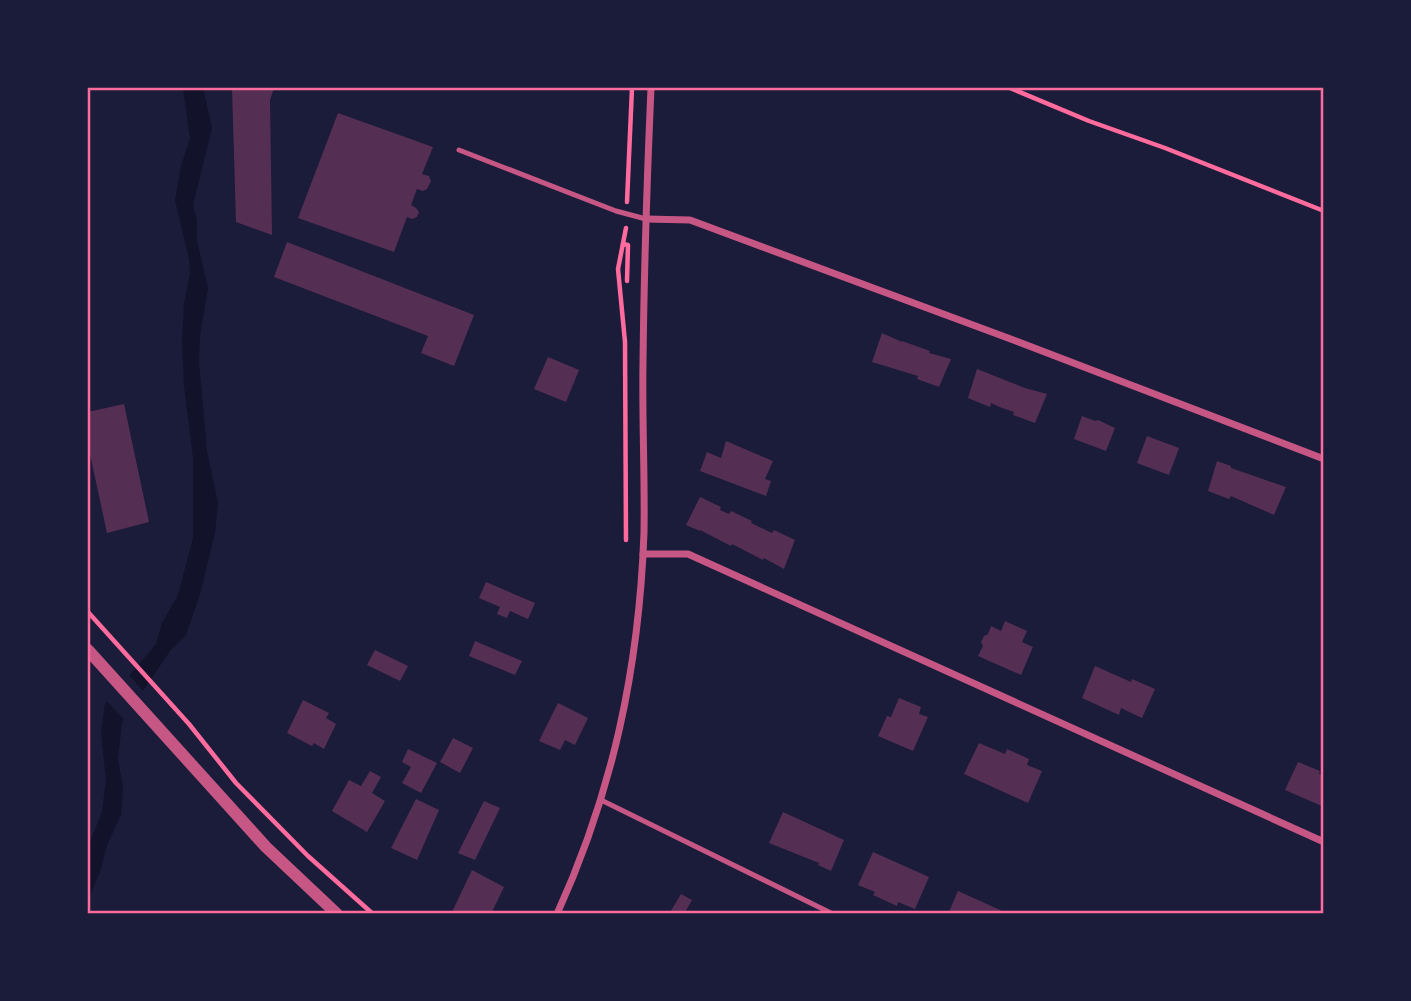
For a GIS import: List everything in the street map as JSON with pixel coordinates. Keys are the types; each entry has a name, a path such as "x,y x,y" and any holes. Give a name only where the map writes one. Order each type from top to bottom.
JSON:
{"street":[{"path":"557,914 601,800 629,687 643,554 646,219 651,88"},
{"path":"646,219 690,220 1324,459"},
{"path":"643,554 688,554 1324,842"},
{"path":"88,650 266,847 337,914"}],"lane":[{"path":"459,150 646,219"},
{"path":"601,800 833,914"}],"path":[{"path":"626,546 625,342 618,269 627,214 632,88"},
{"path":"1010,88 1324,211"},
{"path":"622,244 628,245 627,287"},
{"path":"621,299 628,297"},
{"path":"88,612 255,802 308,856 373,914"}],"shaded area":[{"path":"183,88 203,88 212,128 193,205 197,221 197,241 208,288 200,336 199,362 207,451 218,503 215,533 200,594 186,635 170,651 122,722 118,759 123,787 121,815 107,845 100,872 88,900 88,847 102,812 106,780 101,732 105,704 156,644 162,623 178,595 193,538 193,458 184,385 182,341 184,304 190,273 175,200 181,166 190,139"}],"pier":[{"path":"126,672 145,693 126,722 105,699"}],"building":[{"path":"232,88 274,88 270,100 272,235 236,222"},
{"path":"338,113 433,147 422,174 429,176 431,181 427,189 417,189 411,205 419,212 417,217 407,217 394,252 298,218"},
{"path":"287,242 474,315 454,366 421,353 428,336 274,277"},
{"path":"882,333 930,351 929,353 951,359 939,387 917,379 918,376 872,362"},
{"path":"548,357 579,370 566,402 534,389"},
{"path":"977,369 1047,394 1035,423 991,403 990,407 968,398"},
{"path":"124,404 149,522 107,533 88,445 88,412"},
{"path":"1082,416 1115,428 1106,451 1074,439"},
{"path":"1147,436 1179,448 1169,475 1137,463"},
{"path":"726,441 773,461 765,479 771,481 766,496 700,471 707,452 721,458"},
{"path":"1217,461 1286,487 1274,515 1231,496 1229,499 1208,491"},
{"path":"700,497 721,507 720,510 729,514 731,511 772,533 774,530 795,540 784,569 686,525"},
{"path":"486,582 535,603 528,619 510,611 507,618 497,614 500,607 479,598"},
{"path":"1005,621 1027,631 1022,642 1033,647 1021,675 978,656 983,646 981,642 991,626 1001,631"},
{"path":"475,641 522,661 515,675 469,656"},
{"path":"375,650 408,666 400,681 367,665"},
{"path":"1095,666 1155,689 1142,718 1121,708 1119,715 1082,698"},
{"path":"899,698 921,707 919,714 928,717 913,751 878,736 887,716 891,717"},
{"path":"303,700 329,713 326,718 336,724 324,749 287,733"},
{"path":"558,703 588,718 575,745 565,740 560,750 539,741"},
{"path":"453,738 473,748 460,773 440,762"},
{"path":"979,743 1005,754 1007,749 1029,759 1027,765 1042,771 1028,803 964,774"},
{"path":"408,749 437,763 421,793 402,783 411,767 402,762"},
{"path":"1298,762 1320,771 1319,774 1324,776 1324,807 1285,790"},
{"path":"370,771 381,777 372,793 385,801 367,832 332,811 349,780 361,786"},
{"path":"416,799 439,810 417,860 391,848"},
{"path":"484,801 500,808 475,860 458,853"},
{"path":"783,812 844,840 831,871 818,865 819,863 769,843"},
{"path":"873,852 929,877 915,909 898,902 897,906 858,885"},
{"path":"472,870 504,887 491,914 451,914"},
{"path":"958,891 1009,914 948,914"},
{"path":"681,894 692,900 684,914 669,914"}]}
